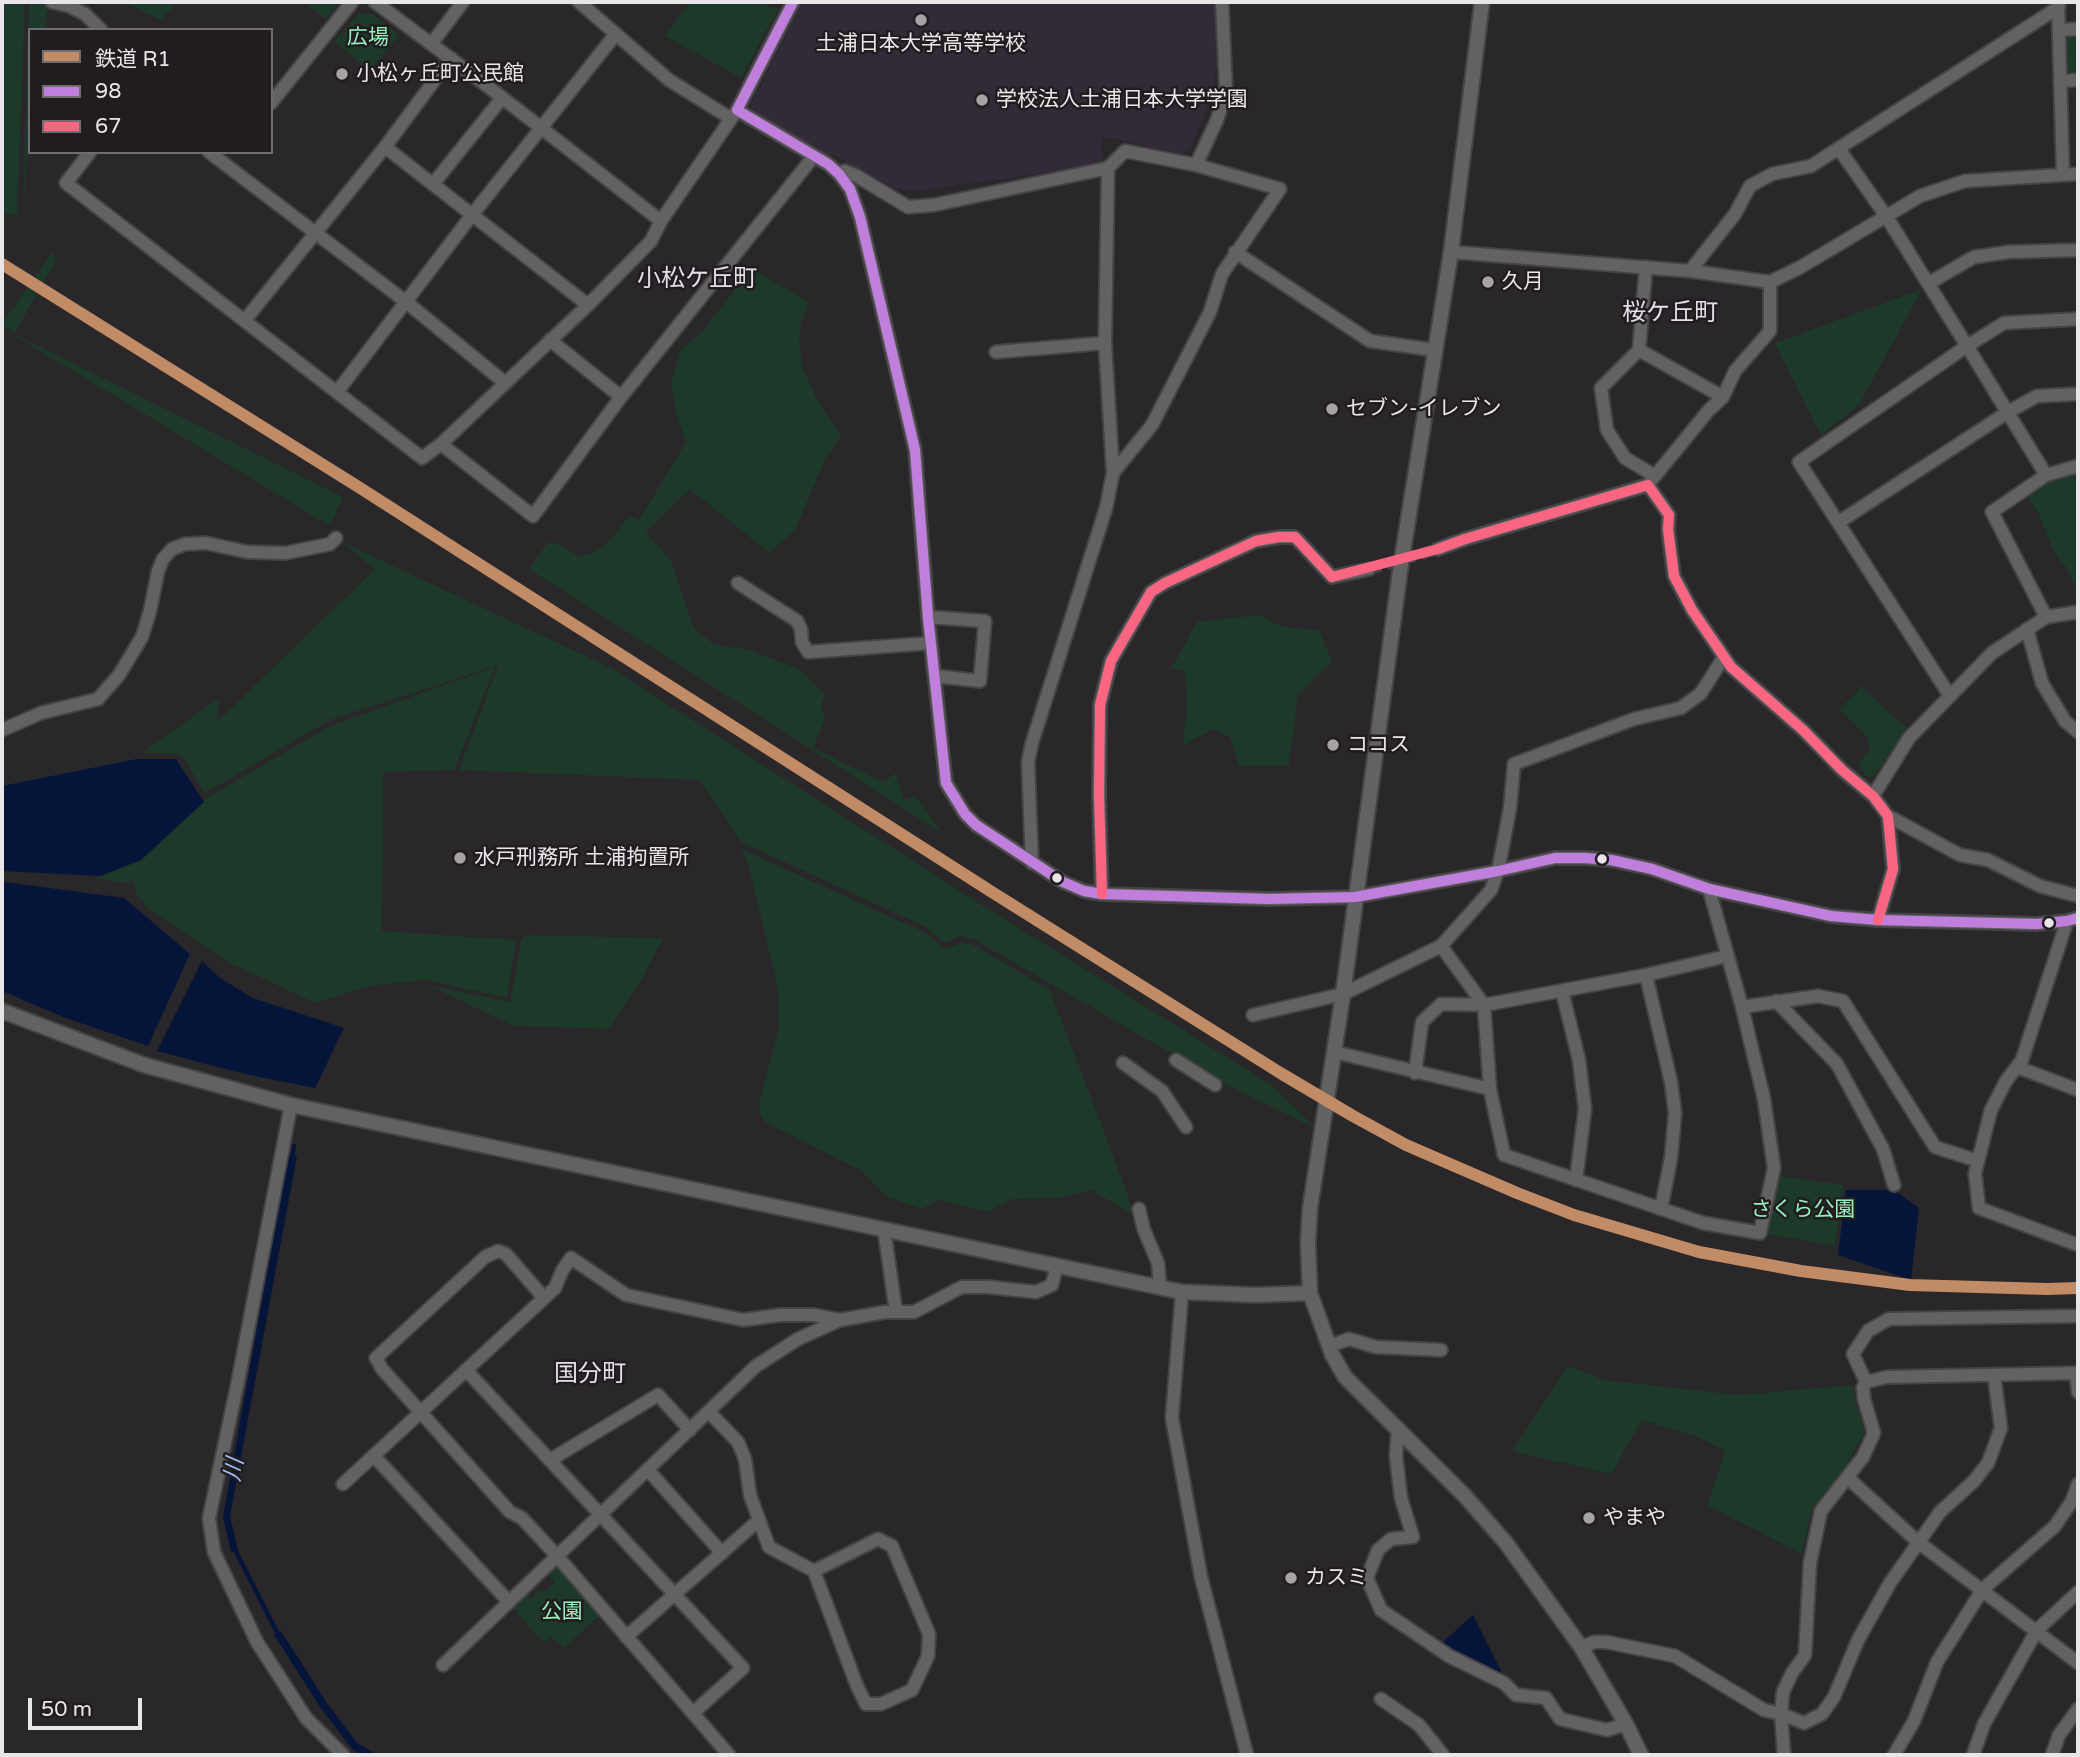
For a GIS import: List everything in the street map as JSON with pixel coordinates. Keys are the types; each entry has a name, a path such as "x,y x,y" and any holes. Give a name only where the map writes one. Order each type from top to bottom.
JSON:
{"street":[{"path":"51,2 69,6 85,14 99,28"},
{"path":"273,101 352,2"},
{"path":"375,2 432,43 661,221"},
{"path":"432,43 463,2"},
{"path":"579,2 668,80 814,156 839,174 850,189 860,217 913,437 928,617 946,783 965,814 976,825 1063,882 1084,891 1102,894 1269,899 1355,897 1555,858 1585,858 1611,860 1652,869 1709,889 1831,916 1878,920 2037,924 2073,920 2022,1060 2006,1081 1991,1110 1975,1173 1979,1208 2078,1245"},
{"path":"88,154 66,183 422,458 588,305 651,241 661,221 734,114 793,2"},
{"path":"1196,165 1217,120 1226,91 1223,2"},
{"path":"1482,2 1451,252 1401,564 1331,1081 1310,1208 1310,1293 1329,1346 1345,1377 1465,1496 1506,1543 1581,1647 1641,1755"},
{"path":"2058,4 2063,175"},
{"path":"1690,271 1735,214 1749,186 1772,174 1811,166 2058,4"},
{"path":"2059,30 2078,29"},
{"path":"337,392 472,215 615,35"},
{"path":"245,320 385,147 451,58"},
{"path":"2060,81 2078,80"},
{"path":"433,184 502,98"},
{"path":"385,147 588,305"},
{"path":"1839,149 1929,283 2046,475"},
{"path":"839,174 845,171 855,175 908,207 934,205 1108,168 1125,151 1196,165 1280,189 1222,274 1210,312 1152,425 1113,472"},
{"path":"212,154 405,302 504,382"},
{"path":"223,163 230,154"},
{"path":"441,443 533,516 621,397 814,156"},
{"path":"1032,863 1028,762 1106,508 1113,472 1105,343 1108,168"},
{"path":"1451,252 1690,271 1770,282 1799,268 1920,196 1965,181 2078,174"},
{"path":"1929,283 1973,257 2008,252 2078,250"},
{"path":"1235,252 1370,341 1435,350"},
{"path":"1646,267 1639,349 1601,388 1607,430 1625,458 1651,481 1669,515 1674,576 1692,610 1724,657 1731,667 1873,796 1888,816 1960,855 1988,860 2040,886 2078,896"},
{"path":"1438,549 1651,481 1709,410 1723,397 1735,370 1770,331 1770,282"},
{"path":"1950,696 1799,462 2004,323 2078,319"},
{"path":"550,340 621,397"},
{"path":"996,352 1105,343"},
{"path":"1639,349 1723,397"},
{"path":"1839,522 2008,412 2038,396 2078,394"},
{"path":"2046,617 1992,512 2046,475 2078,466"},
{"path":"1102,894 1100,705 1111,661 1151,592 1256,541 1279,537 1295,537 1332,577 1369,569"},
{"path":"2,730 41,713 98,699 119,675 142,637 158,571 163,559 172,549 185,544 206,543 247,552 286,553 330,544 336,538"},
{"path":"738,583 797,621 800,624 804,648 808,652 931,643"},
{"path":"1873,796 1909,738 1992,653 2046,617 2078,612"},
{"path":"928,617 985,621 980,681 935,676"},
{"path":"2027,629 2042,683 2065,721 2078,732"},
{"path":"1253,1015 1343,994 1441,946 1491,890 1499,871 1514,764 1634,719 1681,708 1701,694 1724,657"},
{"path":"1878,920 1893,869 1888,816"},
{"path":"1441,946 1484,1005 1490,1089 1504,1155 1703,1223 1760,1233 1774,1168 1764,1099 1709,889"},
{"path":"1415,1073 1422,1022 1441,1004 1484,1005 1646,975 1727,956"},
{"path":"1646,975 1671,1082 1675,1112 1671,1158 1661,1209"},
{"path":"1562,991 1579,1060 1585,1109 1576,1180"},
{"path":"1742,1007 1818,996 1843,1001 1935,1147 1978,1161"},
{"path":"1776,1001 1837,1065 1882,1149 1894,1185"},
{"path":"2,1012 144,1065 291,1105 1182,1292 1256,1295 1310,1293"},
{"path":"1334,1052 1490,1089"},
{"path":"1176,1060 1215,1085"},
{"path":"1123,1063 1162,1091 1186,1127"},
{"path":"2017,1067 2078,1090"},
{"path":"291,1105 209,1518 214,1552 257,1642 306,1718 343,1755"},
{"path":"1139,1209 1144,1230 1158,1263 1160,1286"},
{"path":"884,1229 896,1312"},
{"path":"544,1298 506,1254 498,1251 485,1257 376,1358 382,1369 510,1512 523,1518 557,1556 729,1755"},
{"path":"343,1484 555,1288 571,1258 626,1295 743,1320 780,1315 814,1315 840,1320"},
{"path":"443,1665 756,1366 798,1339 840,1320 914,1312 962,1287 1036,1292 1052,1285 1057,1265"},
{"path":"1182,1292 1172,1418 1201,1577 1247,1755"},
{"path":"1866,1382 1853,1353 1868,1331 1889,1319 2078,1316"},
{"path":"1329,1346 1349,1339 1376,1347 1441,1350"},
{"path":"466,1370 743,1668 692,1713"},
{"path":"1784,1755 1781,1714 1783,1692 1791,1673 1805,1655 1810,1563 1821,1511 1863,1457 1874,1433 1864,1399 1863,1388 1866,1382 1886,1377 2077,1373 2078,1392"},
{"path":"1581,1647 1595,1642 1606,1642 1675,1656 1764,1710 1804,1723 1822,1714 1834,1697 1858,1640 1890,1583 1940,1513 1975,1481 1988,1463 2001,1428 1994,1376"},
{"path":"550,1460 658,1395 690,1430"},
{"path":"709,1412 738,1442 745,1459 750,1495 769,1546 814,1571 866,1704 881,1704 912,1690 928,1656 929,1634 892,1546 878,1539 814,1571"},
{"path":"1398,1428 1396,1456 1401,1498 1413,1537 1391,1539 1378,1550 1367,1578 1381,1610 1449,1656 1504,1683 1516,1695 1546,1698 1560,1719 1607,1730 1626,1724"},
{"path":"374,1455 509,1602"},
{"path":"648,1470 722,1553"},
{"path":"1848,1478 1918,1542 2078,1663"},
{"path":"1894,1755 1914,1721 1937,1662 1983,1589 2055,1526 2072,1501 2078,1484"},
{"path":"626,1637 759,1520"},
{"path":"1973,1755 1984,1724 2037,1630 2078,1592"},
{"path":"1381,1699 1419,1725 1443,1755"},
{"path":"2052,1755 2059,1735 2078,1709"}],"shaded area":[{"name":"学校法人土浦日本大学学園","path":"802,2 1215,2 1217,65 1212,95 1191,148 1180,155 1101,137 1102,157 1098,163 1087,167 916,191 894,188 832,154 824,154 753,110 751,105"}],"green space":[{"path":"2,2 25,2 17,216 2,213"},
{"path":"29,2 45,2 48,5 45,28 28,28"},
{"path":"124,2 177,2 161,20"},
{"name":"広場","path":"303,2 339,2 326,19"},
{"path":"690,2 756,2 778,9 741,78 665,36"},
{"name":"広場","path":"358,14 373,14 399,35 370,72 335,41"},
{"path":"2063,34 2078,34 2078,76 2064,77"},
{"path":"28,38 28,146 23,217"},
{"path":"52,252 56,261 14,334 9,327 2,331 2,324"},
{"path":"755,264 756,271 808,302 799,342 802,366 815,395 841,436 825,459 795,530 769,553 690,489 646,532 671,561 694,629 714,644 750,650 799,669 826,695 821,705 825,719 813,748 883,782 896,773 904,800 915,796 942,833 529,569 548,542 559,544 580,557 593,553 608,543 629,516 639,520 686,442 675,411 671,384 680,351 703,331"},
{"path":"1922,289 1859,405 1821,435 1775,343"},
{"path":"14,334 343,497 330,526 17,337"},
{"path":"2078,469 2078,582 2074,584 2066,566 2062,565 2051,546 2039,514 2026,495 2051,478"},
{"path":"340,541 611,668 985,907 1270,1084 1317,1129 1219,1081 975,940 961,936 945,943 926,927 741,842 700,780 459,770 498,665 330,720 205,793 181,754 142,753 219,698 217,722 375,569"},
{"path":"1258,615 1283,627 1319,630 1332,661 1298,695 1289,765 1239,766 1230,737 1214,729 1183,745 1187,709 1185,671 1171,669 1197,622"},
{"path":"495,667 454,770 383,772 382,931 516,940 507,998 426,980 370,986 315,1003 228,962 144,906 135,893 137,891 132,880 127,883 96,878 141,860 205,799 330,726"},
{"path":"1860,685 1907,729 1873,777 1865,776 1858,764 1870,748 1868,738 1839,709 1856,693"},
{"path":"741,849 924,932 945,949 961,943 972,944 1050,990 1127,1192 1133,1215 1091,1190 1057,1198 1011,1199 988,1212 938,1200 922,1209 887,1197 862,1171 765,1122 759,1104 778,1030 779,994 748,863"},
{"path":"526,935 663,938 641,981 609,1029 514,1026 428,985 510,1002 521,940"},
{"name":"さくら公園","path":"1780,1176 1843,1185 1835,1246 1766,1234 1774,1180"},
{"path":"1568,1366 1605,1380 1738,1395 1853,1385 1855,1402 1865,1432 1836,1482 1812,1508 1802,1554 1707,1505 1725,1451 1698,1437 1642,1420 1611,1474 1512,1451"},
{"name":"公園","path":"558,1565 602,1613 564,1648 551,1637 544,1643 510,1605 525,1592 531,1599 541,1590 544,1592 555,1582 547,1571"}],"water":[{"path":"137,759 176,759 204,802 141,860 100,876 2,871 2,786"},
{"path":"5,882 124,898 190,954 148,1046 63,1017 2,991 2,888"},
{"path":"202,961 220,978 253,998 344,1028 315,1088 245,1074 157,1051"},
{"path":"288,1155 297,1156 230,1516 238,1550 231,1552 223,1517"},
{"path":"1846,1190 1894,1190 1919,1208 1911,1280 1838,1255"},
{"path":"1473,1615 1505,1679 1451,1653 1442,1643"},
{"path":"281,1631 327,1703 357,1743 378,1755 363,1755 352,1749 320,1707 274,1635"}],"waterway":[{"name":"川","path":"292,1159 294,1146"},
{"name":"川","path":"233,1546 280,1638"}],"tunnel":[{"path":"1369,569 1438,549"}],"rail line":[{"name":"R1","path":"2,264 357,486 995,894 1282,1074 1406,1145 1574,1215 1699,1252 1801,1271 1910,1285 2078,1288"}],"transit line":[{"name":"98","path":"793,2 737,110 828,164 850,189 860,217 915,450 928,617 946,783 965,814 976,825 1063,882 1084,891 1102,894 1269,899 1355,897 1555,858 1585,858 1611,860 1652,869 1709,889 1831,916 1878,920 2037,924 2078,918"},
{"name":"67","path":"1102,894 1100,705 1111,661 1151,592 1256,541 1295,537 1332,577 1438,549 1648,485 1669,515 1668,529 1674,576 1692,610 1731,667 1873,796 1888,816 1893,869 1878,920"}],"place":[{"name":"土浦日本大学高等学校","path":"921,20"},
{"name":"小松ヶ丘町公民館","path":"342,74"},
{"name":"学校法人土浦日本大学学園","path":"982,100"},
{"name":"久月","path":"1488,282"},
{"name":"セブン-イレブン","path":"1332,409"},
{"name":"ココス","path":"1333,745"},
{"name":"水戸刑務所 土浦拘置所","path":"460,858"},
{"name":"やまや","path":"1589,1518"},
{"name":"カスミ","path":"1291,1578"}],"district":[{"name":"小松ケ丘町","path":"697,280"},
{"name":"桜ケ丘町","path":"1670,314"},
{"name":"国分町","path":"590,1375"}]}
